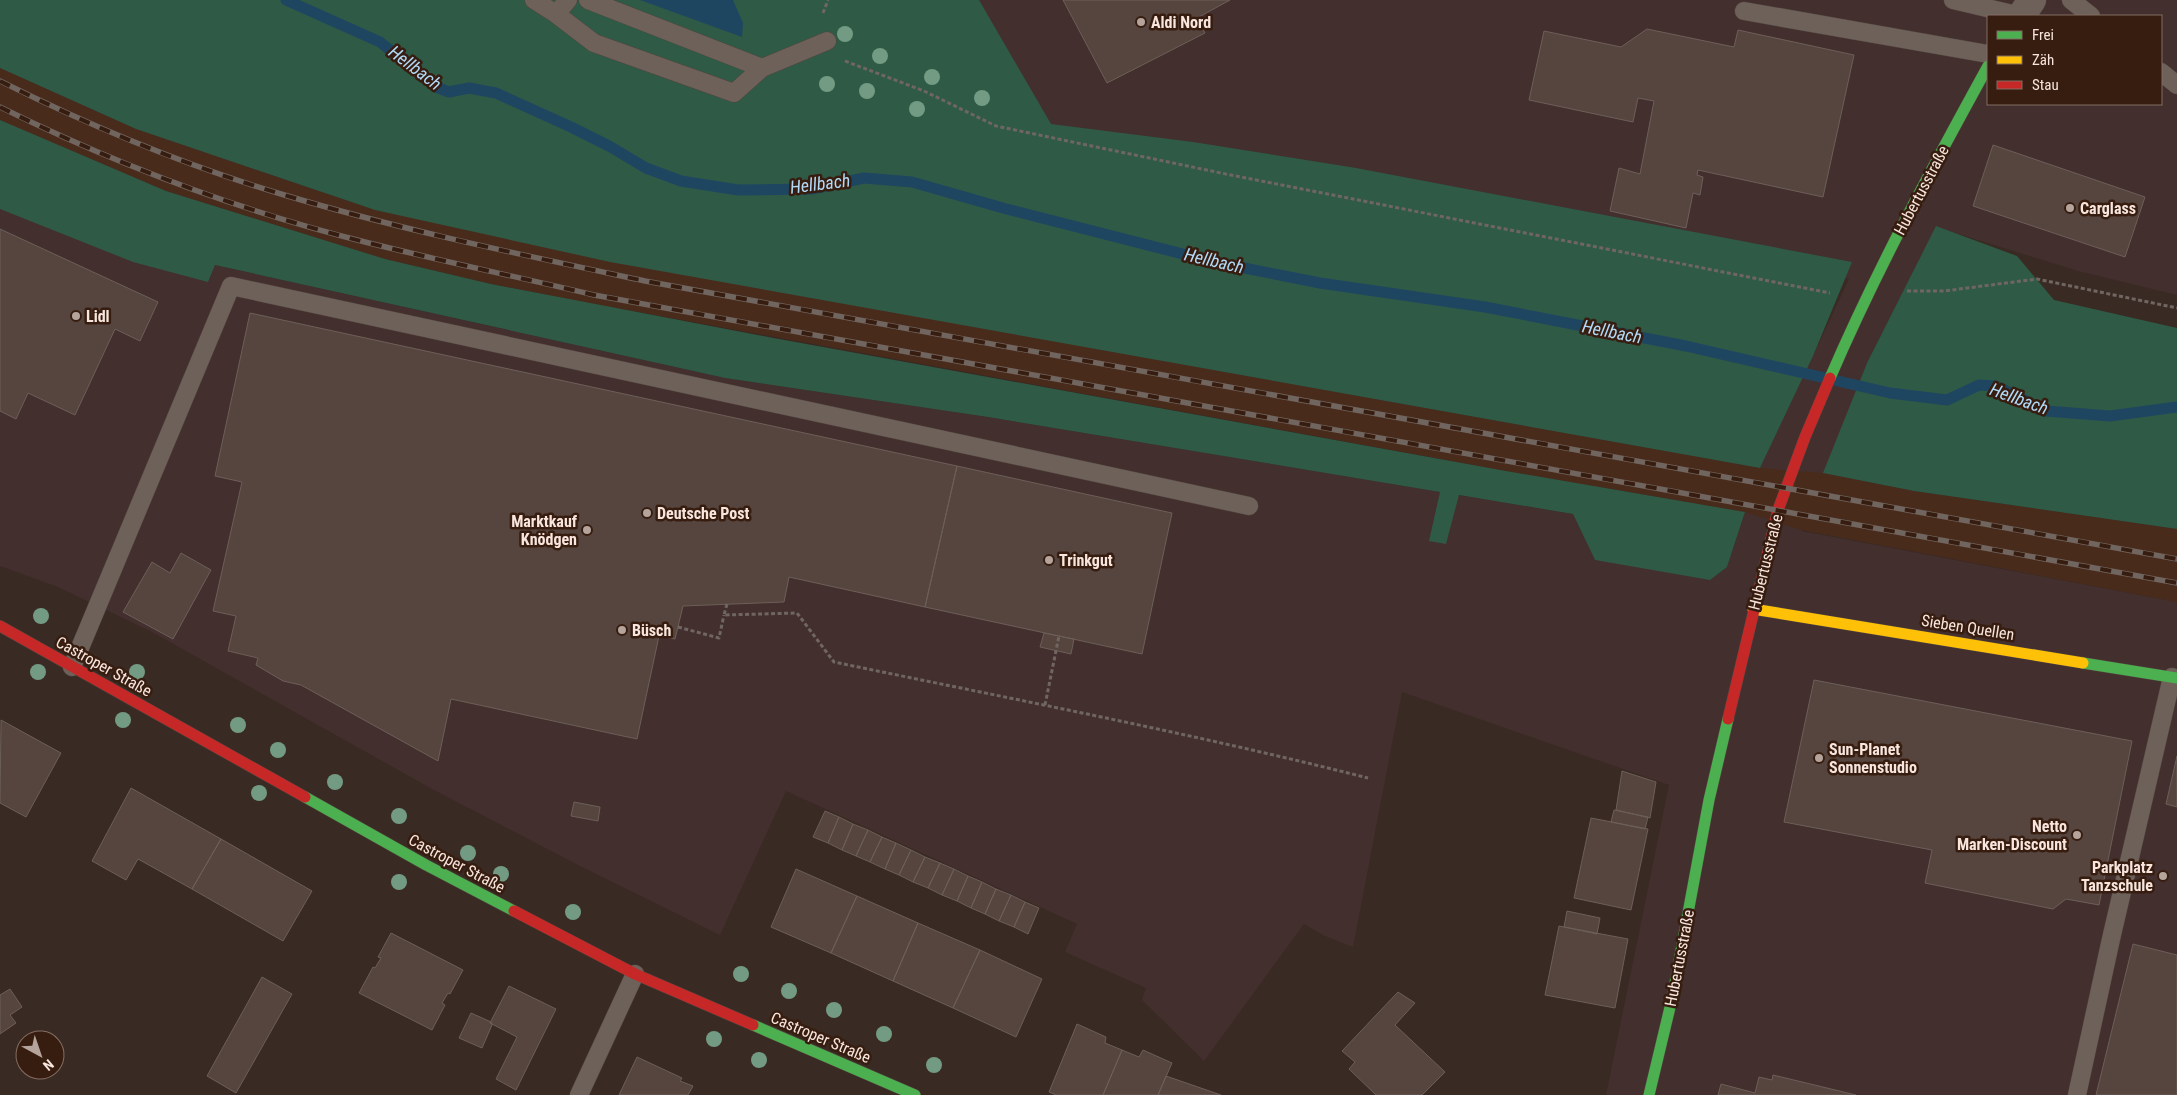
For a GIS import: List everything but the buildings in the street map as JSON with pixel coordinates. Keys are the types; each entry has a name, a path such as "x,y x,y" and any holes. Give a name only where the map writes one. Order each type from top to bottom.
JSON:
{"street":[{"path":"2022,15 2032,0"},
{"name":"Hubertusstraße","path":"1649,1095 1672,999 1709,800 1778,510 1805,437 1859,310 1935,162 1987,68"},
{"name":"Sieben Quellen","path":"1754,609 2174,678"},
{"name":"Castroper Straße","path":"0,626 426,865 636,974 915,1095"}],"lane":[{"path":"534,0 594,43 734,93 762,68 827,41"},
{"path":"556,14 568,0"},
{"path":"588,0 762,68"},
{"path":"1953,0 2017,15"},
{"path":"2071,0 2090,15"},
{"path":"1744,11 1987,54"},
{"path":"2162,73 2177,85"},
{"path":"72,667 231,286 1249,506"},
{"path":"2077,1095 2111,938 2174,678"},
{"path":"579,1095 636,974"}],"path":[{"path":"828,0 821,21 827,41 831,49 848,64 924,91 996,126 1824,293 1944,291 2037,279 2177,308"},
{"path":"678,627 719,638 727,604"},
{"path":"724,615 797,613 834,662 1045,705 1287,758 1368,778"},
{"path":"1045,705 1059,636"}],"shaded area":[{"path":"969,0 2177,0 2177,295 2078,271 1936,227 1867,363 1802,531 2177,602 2177,1095 1606,1095 1669,785 1402,692 1353,947 1325,936 1304,924 1204,1061 1142,1000 1146,988 1065,952 1077,924 786,791 720,935 580,866 432,789 152,632 58,587 0,566 0,209 208,281 214,265 725,378 988,417 1573,514 1595,560 1727,567 1760,468 1849,279 1030,122"},
{"path":"0,68 136,129 375,210 959,324 1760,468 1823,473 1914,491 2177,529 2177,602 1801,530 1745,512 1506,471 595,304 491,284 385,259 166,191 10,125 0,120"}],"green space":[{"path":"0,0 979,0 1051,124 1193,142 1356,168 1852,262 1813,356 1760,468 610,262 375,210 136,129 0,68"},
{"path":"0,120 166,191 385,259 491,284 768,337 1506,471 1745,512 1727,567 1710,580 1595,560 1573,514 1459,495 1446,544 1429,541 1440,492 988,417 725,378 215,265 208,282 133,262 0,209"},
{"path":"1936,226 2017,256 2054,300 2177,328 2177,529 1914,491 1823,473 1867,363"}],"water":[{"path":"640,0 733,0 743,23 742,37"}],"waterway":[{"name":"Hellbach","path":"286,0 380,42 436,87 449,92 469,88 496,93 571,127 609,146 646,168 681,181 738,190 812,189 864,178 912,182 1003,208 1214,262 1320,283 1485,307 1686,346 1890,393 1947,400 1979,385 1996,386 2046,411 2110,416 2177,407"}],"railway":[{"path":"0,81 68,114 138,144 245,183 371,219 508,252 645,281 2177,559"},
{"path":"0,107 133,167 272,216 318,230 422,256 594,295 2177,583"}],"traffic: fast":[{"path":"1830,378 1885,259 1987,68"},
{"path":"2083,663 2177,678"},
{"path":"1649,1095 1672,999 1709,800 1728,719"},
{"path":"305,797 426,865 514,911"},
{"path":"753,1025 915,1095"}],"traffic: slow":[{"path":"1753,609 2083,663"}],"traffic: jam":[{"path":"1728,719 1778,510 1805,437 1830,378"},
{"path":"0,626 305,797"},
{"path":"514,911 635,974 753,1025"}],"place":[{"name":"Aldi Nord","path":"1141,22"},
{"name":"Carglass","path":"2070,208"},
{"name":"Lidl","path":"76,316"},
{"name":"Deutsche Post","path":"647,513"},
{"name":"Marktkauf Knödgen","path":"587,530"},
{"name":"Trinkgut","path":"1049,560"},
{"name":"Büsch","path":"622,630"},
{"name":"Sun-Planet Sonnenstudio","path":"1819,758"},
{"name":"Netto Marken-Discount","path":"2077,835"},
{"name":"Parkplatz Tanzschule","path":"2163,876"}]}
